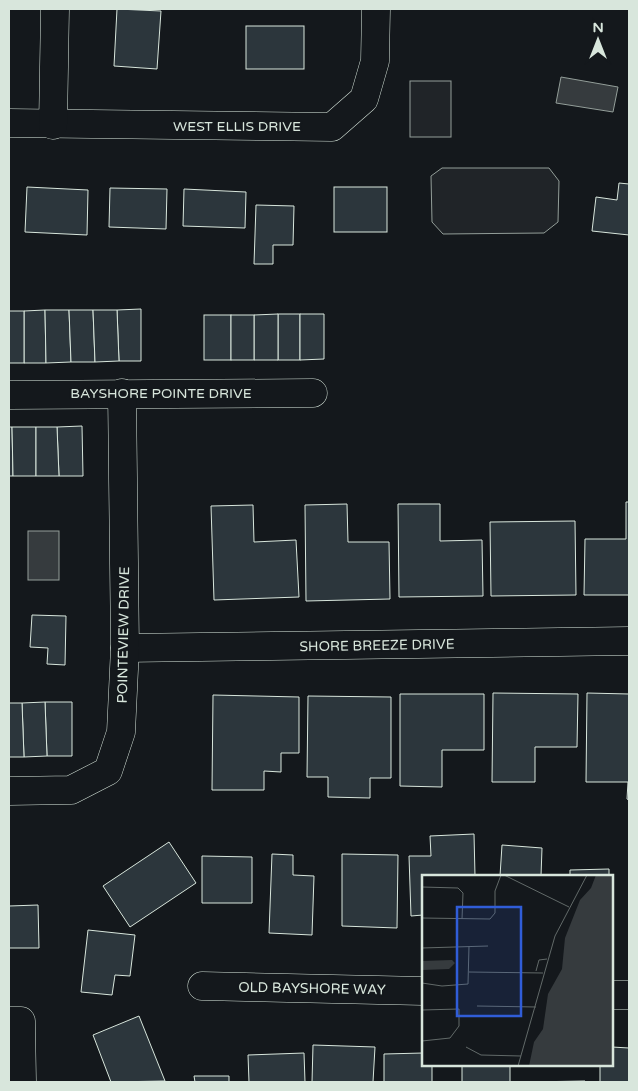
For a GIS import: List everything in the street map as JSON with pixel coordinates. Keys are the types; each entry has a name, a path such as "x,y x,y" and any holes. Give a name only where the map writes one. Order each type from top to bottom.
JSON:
{"street":[{"path":"53,124 55,9"},
{"name":"WEST ELLIS DRIVE","path":"9,123 332,127 364,99 375,61 376,9"},
{"name":"BAYSHORE POINTE DRIVE","path":"9,395 313,392"},
{"name":"POINTEVIEW DRIVE","path":"9,791 70,790 108,771 121,732 125,648 122,393"},
{"name":"SHORE BREEZE DRIVE","path":"125,648 629,641"},
{"name":"OLD BAYSHORE WAY","path":"202,986 422,991"},
{"path":"613,995 629,995"},
{"path":"15,1021 22,1082"}],"shaded area":[{"path":"561,77 618,87 613,112 556,103"},
{"path":"410,81 451,81 451,137 410,137"},
{"path":"442,168 549,168 559,181 558,222 544,233 443,234 432,222 431,176"},
{"path":"28,531 59,531 59,580 28,580"}],"building":[{"path":"117,9 161,11 157,69 114,66"},
{"path":"246,26 304,26 304,69 246,69"},
{"path":"619,183 629,184 629,235 592,231 596,197 617,200"},
{"path":"27,187 88,190 87,235 25,232"},
{"path":"334,187 387,187 387,232 334,232"},
{"path":"110,188 167,189 166,229 109,227"},
{"path":"184,189 246,192 245,228 183,226"},
{"path":"256,205 294,206 293,245 273,245 273,264 254,264"},
{"path":"141,309 141,361 119,361 117,310"},
{"path":"45,310 46,363 24,363 24,311"},
{"path":"45,310 69,310 71,362 46,363"},
{"path":"69,310 93,310 95,362 71,362"},
{"path":"93,310 117,310 119,361 95,362"},
{"path":"9,311 24,311 24,363 9,363"},
{"path":"278,314 300,314 300,360 278,360"},
{"path":"278,314 278,360 254,360 254,315"},
{"path":"300,314 324,314 324,359 300,360"},
{"path":"204,315 231,315 231,360 204,360"},
{"path":"231,315 254,315 254,360 231,360"},
{"path":"82,426 83,476 59,476 57,427"},
{"path":"9,427 12,427 13,476 9,476"},
{"path":"12,427 36,427 36,476 13,476"},
{"path":"36,427 57,427 59,476 36,476"},
{"path":"626,502 629,502 629,595 584,595 585,539 626,539"},
{"path":"347,504 348,542 389,542 390,599 306,601 305,505"},
{"path":"398,504 440,504 440,541 482,540 483,596 399,597"},
{"path":"253,505 254,542 296,540 299,597 214,600 211,506"},
{"path":"575,521 576,595 491,596 490,522"},
{"path":"32,615 66,616 65,665 47,664 48,648 30,647"},
{"path":"493,693 578,694 577,747 535,747 535,782 492,782"},
{"path":"587,693 629,694 629,800 627,799 628,782 586,782"},
{"path":"400,694 484,694 484,750 442,750 442,787 400,786"},
{"path":"213,695 299,697 299,753 281,753 281,772 264,771 264,790 212,790"},
{"path":"308,696 391,697 391,778 370,778 370,798 328,797 328,777 307,777"},
{"path":"45,702 72,702 72,756 47,756"},
{"path":"45,702 47,756 24,757 22,703"},
{"path":"9,703 22,703 24,757 9,757"},
{"path":"474,834 475,875 422,875 422,915 411,916 409,856 431,856 430,836"},
{"path":"169,842 196,883 130,927 103,886"},
{"path":"502,845 542,848 541,875 500,875"},
{"path":"272,854 293,855 293,875 314,876 312,935 269,933"},
{"path":"342,854 398,855 397,928 342,926"},
{"path":"202,856 252,857 252,903 202,903"},
{"path":"609,869 609,875 570,875 570,870"},
{"path":"38,905 39,948 9,948 9,906"},
{"path":"88,930 135,935 130,976 115,975 112,995 81,992"},
{"path":"139,1016 165,1081 111,1082 93,1035"},
{"path":"313,1045 375,1047 373,1082 312,1082"},
{"path":"613,1047 629,1048 629,1082 600,1082 600,1066 613,1066"},
{"path":"304,1053 305,1082 249,1082 248,1055"},
{"path":"422,1053 422,1066 432,1066 432,1082 384,1082 384,1054"},
{"path":"462,1066 510,1066 510,1082 462,1082"},
{"path":"194,1076 229,1076 229,1082 195,1082"},
{"path":"585,1081 585,1082 528,1082"}]}
